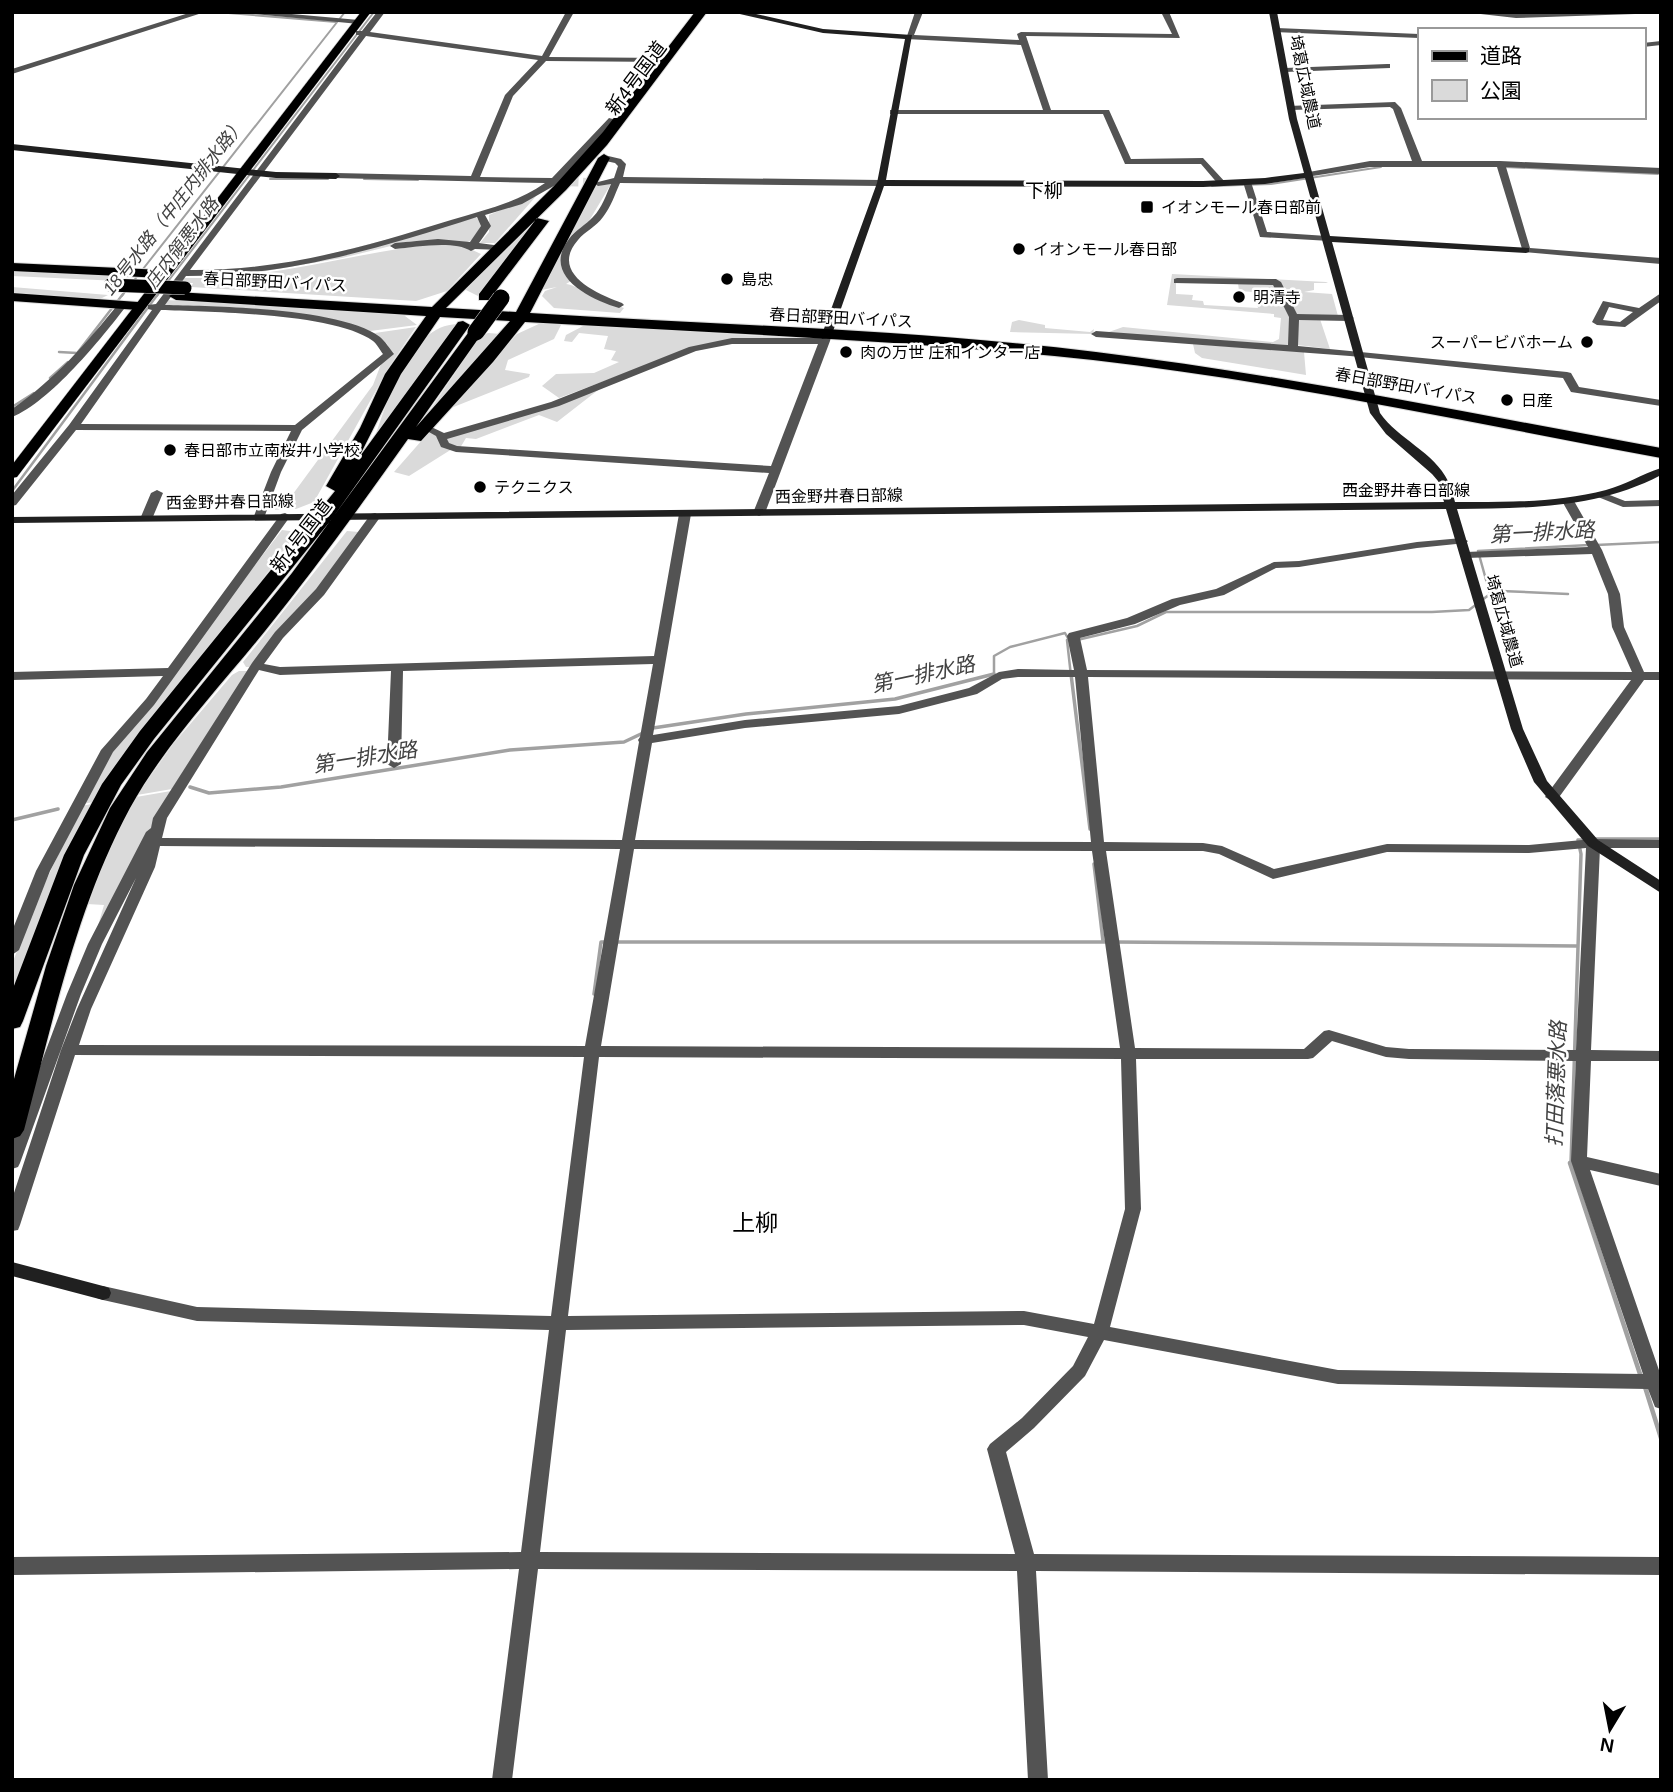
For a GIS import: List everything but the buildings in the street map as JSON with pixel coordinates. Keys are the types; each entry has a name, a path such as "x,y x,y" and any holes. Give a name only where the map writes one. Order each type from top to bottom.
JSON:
{"highway":[{"name":"新4号国道","path":"469,329 484,297 611,126 666,60 701,12"},
{"name":"新4号国道","path":"12,1130 62,954 97,855 120,808 219,663 328,516 469,329 501,298 714,12"},
{"path":"328,516 393,374 439,308 561,187 611,126"},
{"path":"328,516 367,499 425,427 488,359 523,314 572,215 604,158"},
{"path":"12,267 138,273 176,280"},
{"name":"春日部野田バイパス","path":"12,281 113,298 176,280 439,308 960,344 1106,357 1371,395 1661,445"},
{"path":"12,297 113,298 148,307"},
{"name":"春日部野田バイパス","path":"1371,395 1661,453"},
{"name":"新4号国道","path":"12,1021 75,855 94,814 147,735 219,663"}],"main road":[{"path":"12,474 148,307 176,280 363,17"}],"street":[{"path":"12,72 201,12"},
{"path":"238,12 363,17"},
{"path":"14,510 73,427 148,307 176,280 252,172 382,12"},
{"path":"475,178 509,95 545,58 570,12"},
{"path":"735,12 823,31 1023,43"},
{"path":"759,513 827,336 881,183 909,37 919,12"},
{"path":"1048,112 1021,34 1177,36 1165,12"},
{"name":"埼葛広域農道","path":"1273,12 1291,108 1375,413 1389,433 1438,473 1452,506 1527,755 1552,797 1593,843 1661,888"},
{"path":"1467,12 1516,16 1635,12"},
{"path":"1276,30 1418,36"},
{"path":"351,32 545,58 666,60"},
{"path":"1285,70 1387,66"},
{"path":"1291,108 1392,104 1397,108 1416,161 1420,164"},
{"path":"893,112 1106,111 1128,162 1203,161 1222,183"},
{"path":"176,280 279,267 341,254 540,194 611,126"},
{"path":"12,147 252,172 556,181"},
{"path":"604,158 622,164 617,180 599,216 570,243 563,253 562,263 575,282 586,291 619,305"},
{"path":"598,184 617,180 1222,183 1309,175 1370,164 1501,165 1661,171"},
{"path":"1501,165 1527,250"},
{"path":"1247,182 1263,235 1527,250 1661,261"},
{"path":"472,244 485,230 486,221 480,213"},
{"path":"176,280 252,275 421,242 498,248"},
{"path":"472,244 471,248 487,253 487,258"},
{"path":"1177,281 1276,282 1294,317 1293,348"},
{"path":"1640,311 1661,296"},
{"path":"12,414 44,393 79,361 113,298"},
{"path":"148,307 327,320 370,333 381,341 389,354 299,428 276,472 260,516"},
{"path":"1294,317 1349,318"},
{"path":"1096,334 1293,348 1567,375 1575,390 1661,402"},
{"path":"441,437 555,404 693,349 732,341 827,336"},
{"path":"73,427 299,428"},
{"path":"425,427 441,437 445,445 456,449 775,470"},
{"name":"西金野井春日部線","path":"14,510 146,519 1452,506 1568,501 1602,495 1639,483 1661,471"},
{"path":"146,519 157,493"},
{"path":"1602,495 1623,504 1661,503"},
{"path":"1568,501 1596,550 1614,594 1618,627 1640,676"},
{"path":"502,1780 592,1052 685,514"},
{"path":"12,950 43,871 107,750 150,702 285,516"},
{"path":"12,1163 74,993 125,882 160,818 279,635 320,592 375,516"},
{"path":"1038,1780 1026,1561 996,1449 1072,1380 1100,1332 1133,1209 1128,1054 1098,846 1081,672 1073,636 1132,621 1176,602 1220,592 1274,565 1299,564 1417,545 1462,541"},
{"path":"1466,555 1596,550"},
{"path":"219,663 280,671 658,660"},
{"path":"394,764 397,668"},
{"path":"12,676 171,672"},
{"path":"644,740 745,724 900,710 973,691 1007,673 1661,676"},
{"path":"1552,797 1640,676"},
{"path":"12,1225 69,1050 84,1009 148,867 160,818"},
{"path":"156,842 1098,846 1222,850 1273,874 1387,848 1529,849 1593,843 1661,844"},
{"path":"1593,843 1579,1161 1661,1402"},
{"path":"69,1050 1308,1054 1329,1034 1386,1052 1409,1054 1661,1056"},
{"path":"1579,1161 1661,1180"},
{"path":"12,1269 197,1314 559,1322 1024,1318 1338,1377 1654,1382"},
{"path":"12,1566 530,1560 1661,1566"}],"green space":[{"path":"611,184 589,221 569,237 594,185"},
{"path":"537,195 495,243 480,243 489,232 489,215"},
{"path":"549,204 478,296 462,288"},
{"path":"476,217 483,226 472,240 467,242 411,241 342,258 260,272 185,274 279,267"},
{"path":"568,236 562,254 571,281 566,284 624,308 620,313 554,308 542,296 545,291 557,287 541,290"},
{"path":"441,243 466,247 481,254 447,291 416,301 191,287 193,283 180,283 184,278 250,275"},
{"path":"12,268 124,276 119,281 12,276"},
{"path":"1172,274 1326,282 1328,283 1314,283 1314,290 1304,292 1332,294 1338,316 1296,314 1279,281 1176,282 1176,294 1193,295 1192,300 1203,301 1204,305 1258,308 1253,292 1239,291 1238,283 1273,285 1290,316 1289,345 1106,333 1123,327 1273,342 1279,339 1281,318 1274,317 1274,314 1167,305"},
{"path":"12,287 108,295 96,301 12,295"},
{"path":"166,300 407,313 405,316 417,325 370,331 337,321 169,307 163,304"},
{"path":"1320,319 1330,349 1297,345 1297,321"},
{"path":"1019,320 1045,325 1045,328 1090,332 1094,329 1093,334 1010,332 1012,322"},
{"path":"543,322 562,323 554,339 508,360 505,370 530,374 529,377 451,408 517,334"},
{"path":"457,324 375,437 394,385 413,351 426,337 440,328"},
{"path":"585,325 810,339 737,342 671,356 559,398 542,386 556,374 594,373 619,362 611,360 616,351 604,349 608,336 579,333 572,342 564,341 566,335"},
{"path":"416,327 389,367 314,502 296,509 266,510 290,498 373,385 383,359 391,354 387,344 375,333"},
{"path":"488,333 501,334 424,419 480,336"},
{"path":"1193,344 1304,352 1306,375 1202,358 1195,353"},
{"path":"602,387 557,422 539,415 476,439 466,438 460,448 449,446 445,438"},
{"path":"430,431 452,449 409,476 394,472"},
{"path":"282,530 298,532 94,802 82,804 112,750"},
{"path":"347,531 359,532 319,588 252,667 246,667 243,662"},
{"path":"239,671 248,671 172,789 137,795 174,743 232,675"},
{"path":"171,791 97,929 104,905 87,904 117,831 136,797"},
{"path":"92,804 12,998 12,964 36,902 81,806"}],"waterway":[{"path":"216,12 336,22"},
{"name":"18号水路（中庄内排水路）","path":"132,283 345,12"},
{"name":"庄内領悪水路","path":"166,284 374,12"},
{"path":"1212,186 1271,184 1381,167"},
{"path":"1505,167 1658,174"},
{"path":"270,179 328,179"},
{"path":"364,179 418,180"},
{"name":"18号水路（中庄内排水路）","path":"122,296 127,289"},
{"name":"庄内領悪水路","path":"157,296 161,290"},
{"name":"18号水路（中庄内排水路）","path":"78,352 123,294"},
{"name":"庄内領悪水路","path":"12,491 158,294"},
{"path":"59,352 77,353"},
{"name":"18号水路（中庄内排水路）","path":"50,378 68,362"},
{"name":"18号水路（中庄内排水路）","path":"12,407 34,393"},
{"name":"第一排水路","path":"1596,545 1661,542"},
{"name":"第一排水路","path":"1490,594 1478,551 1589,545"},
{"path":"1490,594 1501,591 1568,594"},
{"name":"第一排水路","path":"1077,640 1137,626 1166,612 1469,610 1490,594"},
{"name":"第一排水路","path":"994,674 994,656 1010,647 1065,633 1069,640"},
{"path":"1067,640 1071,676"},
{"name":"第一排水路","path":"653,728 746,714 895,699 994,674"},
{"path":"1071,674 1090,829"},
{"name":"第一排水路","path":"190,787 209,793 281,787 510,750 624,742 643,733"},
{"name":"第一排水路","path":"12,820 58,809"},
{"name":"打田落悪水路","path":"1593,839 1661,839"},
{"name":"打田落悪水路","path":"1571,1164 1581,854 1578,840 1585,840"},
{"path":"1094,864 1103,941"},
{"path":"594,994 601,942 608,942"},
{"path":"616,942 1108,942"},
{"path":"1116,942 1576,946"},
{"name":"打田落悪水路","path":"1570,1163 1641,1377"},
{"name":"打田落悪水路","path":"1645,1387 1661,1438"}],"tunnel":[{"path":"556,181 598,183"}],"place":[{"name":"イオンモール春日部前","path":"1147,207"},
{"name":"イオンモール春日部","path":"1019,249"},
{"name":"島忠","path":"727,279"},
{"name":"明清寺","path":"1239,297"},
{"name":"スーパービバホーム","path":"1587,342"},
{"name":"肉の万世 庄和インター店","path":"846,352"},
{"name":"日産","path":"1507,400"},
{"name":"春日部市立南桜井小学校","path":"170,450"},
{"name":"テクニクス","path":"480,487"}],"district":[{"name":"下柳","path":"1044,190"},
{"name":"上柳","path":"755,1223"}]}
